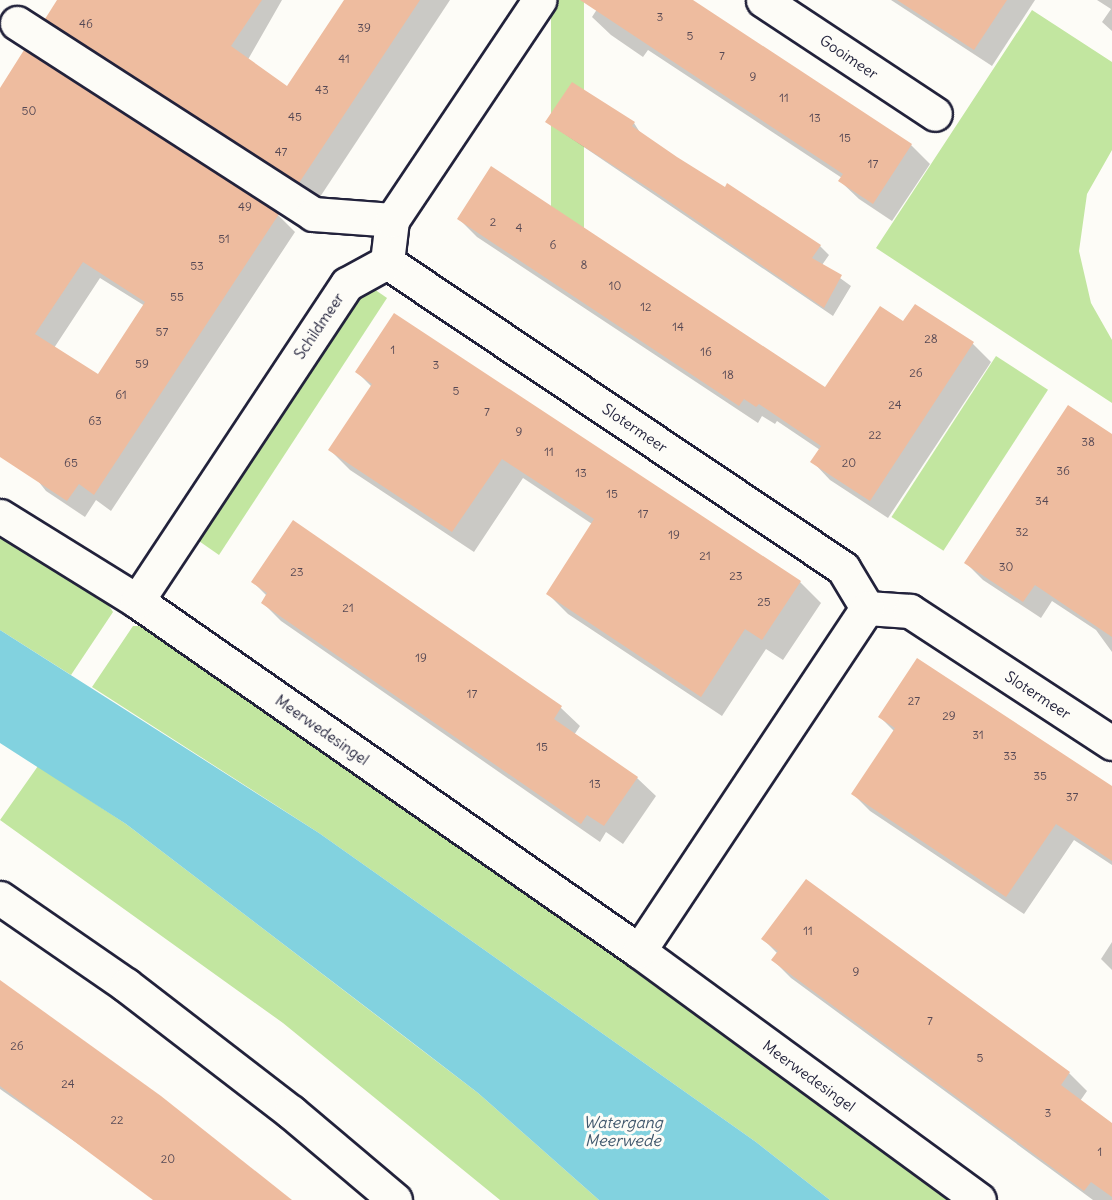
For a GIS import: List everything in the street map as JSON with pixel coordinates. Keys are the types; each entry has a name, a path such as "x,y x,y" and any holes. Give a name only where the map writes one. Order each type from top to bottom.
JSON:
{"street":[{"path":"387,262 392,220 538,0"},
{"name":"Gooimeer","path":"763,0 935,114"},
{"path":"17,23 313,214 392,220"},
{"name":"Schildmeer","path":"137,601 347,284 387,262"},
{"name":"Slotermeer","path":"387,262 843,568 867,608 910,611 1112,743"},
{"name":"Meerwedesingel","path":"0,516 137,601 639,951 979,1200"},
{"path":"639,951 867,608"},
{"path":"0,898 136,992 291,1112 396,1200"}],"green space":[{"path":"551,0 584,0 584,243 551,243"},
{"path":"1032,10 1112,62 1112,150 1087,194 1079,251 1091,303 1112,340 1112,403 876,248"},
{"path":"374,289 387,298 219,555 196,539 355,297"},
{"path":"996,356 1048,390 943,551 891,517"},
{"path":"0,531 108,604 113,612 71,675 0,630"},
{"path":"133,626 142,626 299,724 957,1200 830,1200 756,1142 319,833 92,687"},
{"path":"38,766 126,824 478,1093 599,1200 500,1200 283,1023 0,820"}],"water":[{"name":"Watergang Meerwede","path":"0,630 319,833 756,1142 830,1200 599,1200 478,1093 126,824 0,743"}],"building":[{"path":"57,0 262,0 231,46 287,86 344,0 420,0 299,183 45,19"},
{"path":"580,0 693,0 912,144 873,204 838,181 843,174"},
{"path":"897,0 1007,0 974,50"},
{"path":"24,50 279,214 94,495 79,484 67,501 0,457 0,88","holes":["83,262 145,302 98,374 35,334"]},
{"path":"572,82 635,122 632,126 677,157 725,187 727,183 821,245 812,258 842,275 824,308 655,192 545,122"},
{"path":"491,166 825,387 880,306 903,321 915,304 974,342 870,501 810,462 821,446 759,404 756,407 744,399 739,406 457,219"},
{"path":"394,313 801,581 762,640 745,629 701,697 546,594 594,519 502,459 452,532 328,450 372,384 355,372"},
{"path":"1068,405 1112,434 1112,637 1035,585 1023,602 964,563"},
{"path":"293,520 562,706 554,719 638,777 604,826 587,815 581,824 261,603 267,593 251,582"},
{"path":"917,658 1112,786 1112,861 1056,824 1006,897 851,794 895,728 878,717"},
{"path":"806,879 1070,1072 1061,1085 1112,1123 1112,1197 1091,1182 1084,1191 771,960 778,951 761,939"},
{"path":"0,980 161,1096 292,1200 153,1200 0,1086"}]}
